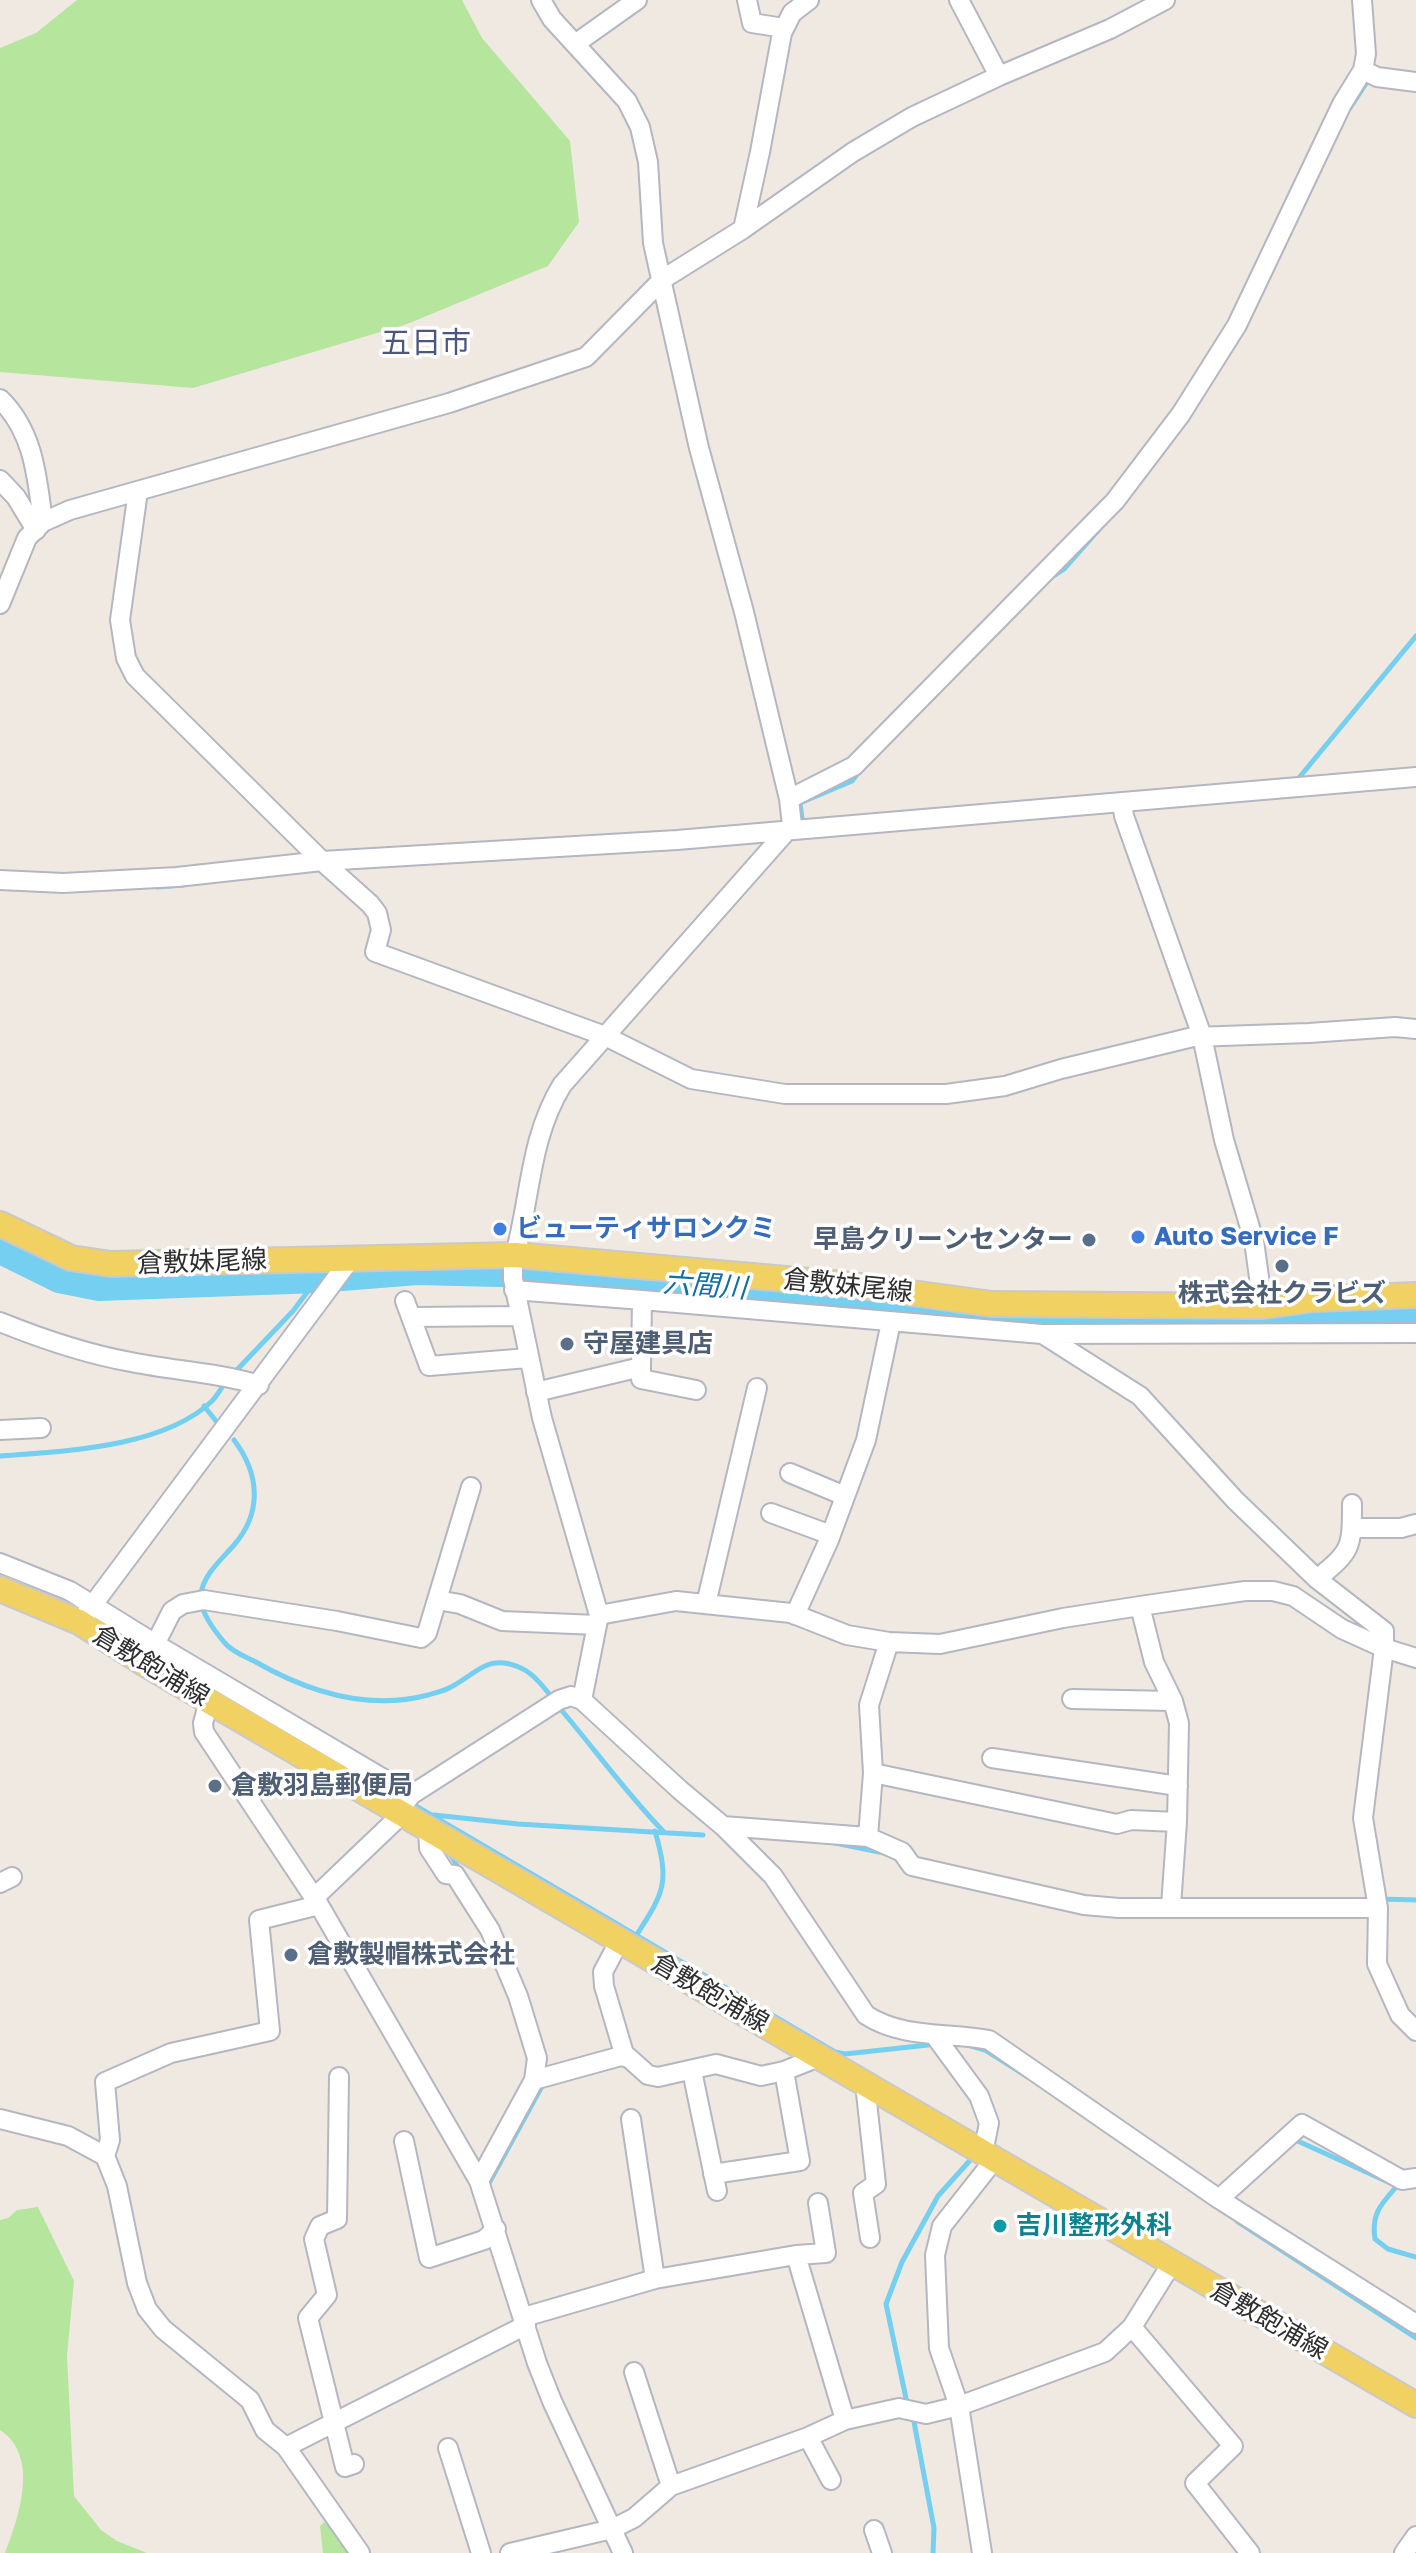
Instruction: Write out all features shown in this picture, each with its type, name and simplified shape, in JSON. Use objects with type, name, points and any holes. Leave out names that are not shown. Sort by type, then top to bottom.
[{"type":"main road","name":"倉敷妹尾線","points":[[0,1224],[52,1250],[90,1263],[350,1260],[514,1271],[853,1285],[992,1304],[1043,1320],[1263,1306],[1314,1299],[1416,1295]]},
{"type":"main road","name":"倉敷飽浦線","points":[[0,1589],[86,1614],[151,1654],[209,1701],[404,1805],[428,1829],[1416,2405]]},
{"type":"street","points":[[541,0],[552,19],[627,101],[640,127],[648,162],[653,243],[699,448],[744,612],[789,799],[792,825],[562,1085],[547,1110],[537,1139],[514,1271],[519,1316],[536,1392],[598,1620],[582,1700]]},
{"type":"street","points":[[575,44],[637,0]]},
{"type":"street","points":[[747,0],[752,23],[784,28]]},
{"type":"street","points":[[743,229],[784,28],[792,13],[809,0]]},
{"type":"street","points":[[959,0],[999,76]]},
{"type":"street","points":[[0,604],[27,538],[39,526],[70,510],[449,403],[549,372],[586,357],[663,279],[743,229],[865,145],[912,117],[1110,29],[1165,0]]},
{"type":"street","points":[[789,799],[854,766],[1115,501],[1181,414],[1237,325],[1342,104],[1363,70],[1366,54],[1362,0]]},
{"type":"street","points":[[1363,70],[1377,77],[1416,82]]},
{"type":"street","points":[[0,399],[25,431],[35,466],[39,526]]},
{"type":"street","points":[[0,480],[39,526]]},
{"type":"street","points":[[138,491],[120,620],[126,658],[135,676],[377,913],[381,930],[375,952],[605,1036],[691,1079],[785,1094],[946,1094],[1005,1086],[1061,1069],[1202,1036],[1395,1027],[1416,1029]]},
{"type":"street","points":[[0,880],[63,883],[177,877],[322,861],[677,840],[783,837],[1123,808],[1416,777]]},
{"type":"street","points":[[1123,808],[1202,1036],[1224,1140],[1254,1241],[1263,1306]]},
{"type":"street","points":[[0,1563],[70,1591],[86,1614],[350,1260]]},
{"type":"street","points":[[514,1271],[642,1300],[891,1322],[1043,1320],[1416,1333]]},
{"type":"street","points":[[642,1300],[641,1379],[696,1390]]},
{"type":"street","points":[[519,1316],[408,1309],[429,1366],[528,1358]]},
{"type":"street","points":[[1043,1320],[1140,1396],[1235,1500],[1317,1579],[1384,1631],[1363,1818],[1377,1903],[1377,1964],[1400,2015],[1416,2031]]},
{"type":"street","points":[[0,1322],[44,1340],[130,1362],[232,1377],[259,1385]]},
{"type":"street","points":[[795,1615],[831,1535],[866,1440],[891,1322]]},
{"type":"street","points":[[536,1392],[641,1367]]},
{"type":"street","points":[[706,1604],[757,1388]]},
{"type":"street","points":[[0,1430],[41,1428]]},
{"type":"street","points":[[790,1473],[845,1496]]},
{"type":"street","points":[[404,1805],[151,1654],[172,1611],[183,1604],[201,1601],[322,1618],[421,1638],[427,1633],[471,1487]]},
{"type":"street","points":[[1317,1579],[1346,1555],[1352,1528],[1352,1504]]},
{"type":"street","points":[[771,1513],[831,1535]]},
{"type":"street","points":[[1352,1528],[1401,1528],[1416,1524]]},
{"type":"street","points":[[437,1600],[460,1604],[502,1621],[598,1620],[676,1601],[795,1615],[847,1635],[889,1642],[940,1644],[1063,1618],[1245,1591],[1273,1591],[1293,1596],[1342,1629],[1416,1658]]},
{"type":"street","points":[[1140,1606],[1154,1662],[1173,1701],[1179,1723],[1171,1906]]},
{"type":"street","points":[[868,1837],[873,1773],[869,1705],[889,1642]]},
{"type":"street","points":[[360,2553],[286,2447],[265,2430],[250,2400],[163,2329],[147,2309],[137,2283],[117,2186],[105,2156],[110,2140],[105,2082],[171,2053],[270,2031],[259,1920],[317,1901],[404,1805],[556,1702],[571,1696],[582,1700],[723,1826],[773,1876],[866,2015],[879,2023],[935,2036],[961,2034],[989,2040],[1219,2199],[1416,2324]]},
{"type":"street","points":[[1072,1699],[1173,1701]]},
{"type":"street","points":[[209,1701],[203,1723],[204,1732],[317,1901],[479,2181],[552,2401],[623,2553]]},
{"type":"street","points":[[992,1758],[1178,1786]]},
{"type":"street","points":[[873,1773],[1117,1824],[1131,1820],[1177,1822]]},
{"type":"street","points":[[723,1826],[868,1837],[902,1852],[912,1866],[1084,1905],[1119,1908],[1377,1903]]},
{"type":"street","points":[[428,1829],[429,1848],[446,1874],[455,1875],[490,1930],[537,2058],[534,2080],[479,2181]]},
{"type":"street","points":[[620,1940],[603,1972],[604,1986],[625,2057],[648,2075],[658,2077],[716,2064],[761,2076],[784,2071],[819,2057]]},
{"type":"street","points":[[935,2036],[979,2096],[989,2123],[988,2156],[942,2226],[935,2255],[939,2348],[959,2406],[982,2553]]},
{"type":"street","points":[[534,2080],[625,2057]]},
{"type":"street","points":[[692,2071],[715,2183],[800,2161],[784,2071]]},
{"type":"street","points":[[339,2077],[337,2219],[320,2226],[314,2239],[327,2295],[308,2318],[345,2467],[354,2464]]},
{"type":"street","points":[[865,2084],[876,2184],[863,2193],[870,2238]]},
{"type":"street","points":[[0,2119],[68,2136],[105,2156]]},
{"type":"street","points":[[631,2119],[655,2279]]},
{"type":"street","points":[[1219,2199],[1302,2124],[1402,2180],[1416,2178]]},
{"type":"street","points":[[404,2141],[429,2258],[484,2240],[496,2229]]},
{"type":"street","points":[[286,2447],[525,2321],[655,2279],[796,2255],[826,2253],[818,2203]]},
{"type":"street","points":[[796,2255],[845,2420]]},
{"type":"street","points":[[510,2553],[612,2529],[634,2518],[671,2486],[808,2437],[845,2420],[899,2408],[926,2414],[959,2406],[1105,2352],[1132,2327],[1172,2263]]},
{"type":"street","points":[[1132,2327],[1233,2446],[1195,2483],[1250,2553]]},
{"type":"street","points":[[634,2372],[671,2486]]},
{"type":"street","points":[[808,2437],[831,2480]]},
{"type":"street","points":[[448,2448],[481,2553]]},
{"type":"street","points":[[874,2530],[882,2553]]},
{"type":"street","points":[[1404,2553],[1416,2536]]},
{"type":"green space","points":[[77,0],[462,0],[482,38],[570,141],[579,222],[548,266],[407,324],[193,388],[0,372],[0,48],[36,33]]},
{"type":"green space","points":[[38,2207],[74,2281],[67,2356],[74,2496],[101,2530],[117,2541],[147,2553],[5,2553],[20,2505],[23,2471],[20,2455],[12,2441],[0,2430],[0,2220],[17,2210]]},
{"type":"green space","points":[[324,2522],[347,2553],[323,2553],[320,2526]]},
{"type":"waterway","points":[[1350,108],[1367,82]]},
{"type":"waterway","points":[[1049,579],[1064,569],[1101,527]]},
{"type":"waterway","points":[[1298,779],[1416,636]]},
{"type":"waterway","points":[[802,818],[800,803],[852,781],[862,768]]},
{"type":"waterway","points":[[157,887],[183,885]]},
{"type":"waterway","name":"六間川","points":[[0,1250],[59,1279],[99,1287],[317,1279],[417,1271],[540,1274],[790,1293],[1037,1321],[1416,1317]]},
{"type":"waterway","points":[[233,1374],[293,1311],[317,1279]]},
{"type":"waterway","points":[[0,1456],[82,1449],[140,1438],[191,1417],[212,1401],[226,1382]]},
{"type":"waterway","points":[[204,1406],[216,1421]]},
{"type":"waterway","points":[[234,1440],[253,1479],[253,1506],[243,1532],[209,1574],[201,1594],[205,1613],[227,1645],[274,1672],[316,1689],[383,1701],[428,1695],[448,1688],[491,1664],[521,1668],[544,1687],[664,1832]]},
{"type":"waterway","points":[[120,1632],[172,1664]]},
{"type":"waterway","points":[[409,1802],[835,2052],[845,2054],[928,2045]]},
{"type":"waterway","points":[[434,1815],[518,1824],[703,1835]]},
{"type":"waterway","points":[[636,1936],[662,1887],[662,1864],[655,1831]]},
{"type":"waterway","points":[[835,1843],[884,1853]]},
{"type":"waterway","points":[[450,1854],[461,1872]]},
{"type":"waterway","points":[[1379,1899],[1416,1900]]},
{"type":"waterway","points":[[968,2045],[985,2050],[1026,2076]]},
{"type":"waterway","points":[[489,2189],[488,2185],[541,2088]]},
{"type":"waterway","points":[[1291,2138],[1397,2186],[1378,2210],[1374,2223],[1375,2239],[1388,2249],[1416,2257]]},
{"type":"waterway","points":[[907,2403],[886,2304],[902,2262],[938,2196],[973,2157]]},
{"type":"waterway","points":[[1238,2222],[1416,2338]]},
{"type":"waterway","points":[[914,2422],[934,2528],[933,2553]]},
{"type":"place","name":"ビューティサロンクミ","points":[[500,1229]]},
{"type":"place","name":"Auto Service F","points":[[1138,1237]]},
{"type":"place","name":"早島クリーンセンター","points":[[1089,1240]]},
{"type":"place","name":"株式会社クラビズ","points":[[1282,1266]]},
{"type":"place","name":"守屋建具店","points":[[567,1344]]},
{"type":"place","name":"倉敷羽島郵便局","points":[[215,1786]]},
{"type":"place","name":"倉敷製帽株式会社","points":[[291,1955]]},
{"type":"place","name":"吉川整形外科","points":[[1000,2226]]},
{"type":"district","name":"五日市","points":[[426,343]]}]
